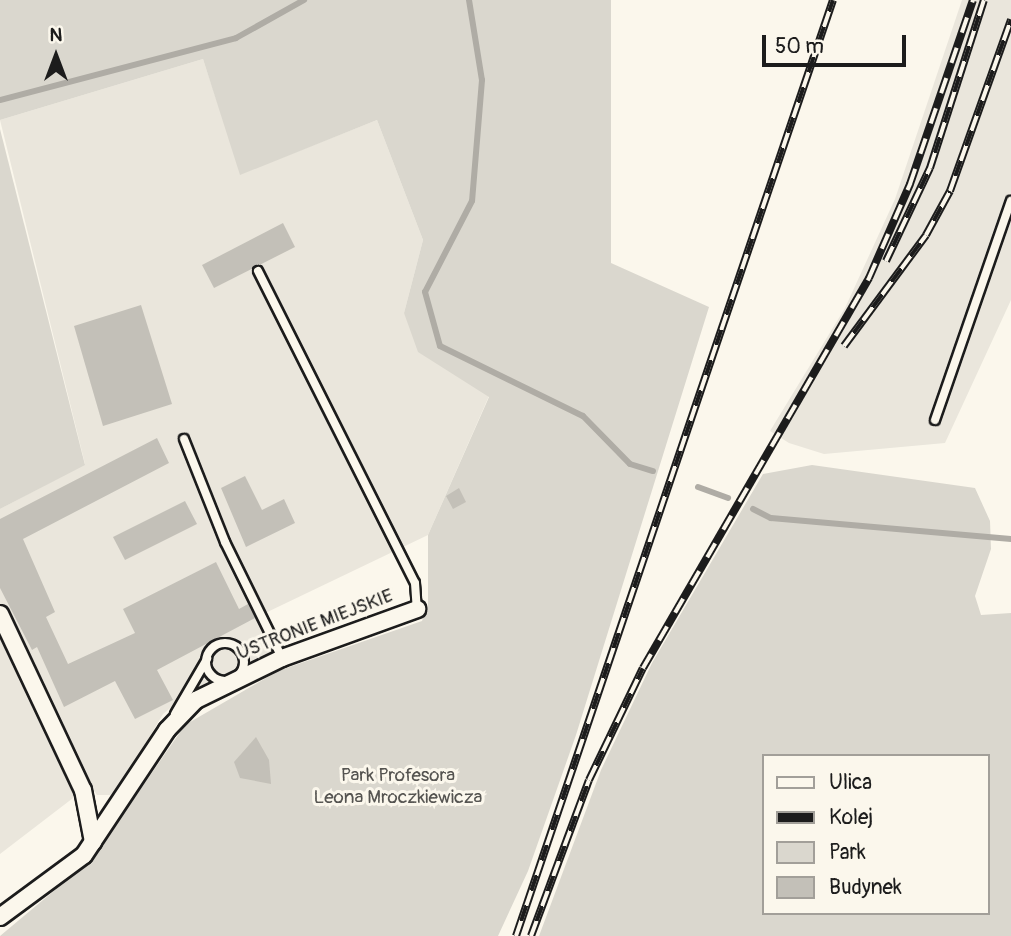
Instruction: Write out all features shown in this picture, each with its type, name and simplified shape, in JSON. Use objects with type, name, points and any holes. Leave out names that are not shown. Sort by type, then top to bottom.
[{"type":"street","name":"USTRONIE MIEJSKIE","points":[[0,917],[93,842],[161,738],[188,706],[235,678],[282,657],[417,609]]},
{"type":"street","points":[[0,614],[83,790],[93,842]]},
{"type":"lane","points":[[935,420],[1011,201]]},
{"type":"lane","name":"USTRONIE MIEJSKIE","points":[[258,271],[415,583],[417,609]]},
{"type":"lane","points":[[184,439],[225,542],[282,657]]},
{"type":"lane","points":[[161,738],[207,659],[218,645],[235,647],[244,662],[235,678],[217,679],[207,659]]},
{"type":"shaded area","points":[[962,0],[1011,0],[1011,300],[945,443],[824,454],[789,443],[770,431],[845,308],[895,199]]},
{"type":"shaded area","points":[[203,59],[241,174],[377,120],[423,240],[404,313],[489,396],[428,535],[259,616],[274,653],[181,699],[163,714],[120,787],[110,795],[97,795],[90,785],[0,854],[0,509],[85,464],[0,120]]},
{"type":"green space","name":"Park Profesora Leona Mroczkiewicza","points":[[0,0],[611,0],[611,263],[709,307],[576,735],[528,871],[498,936],[0,936],[92,859],[185,725],[278,671],[422,621],[428,605],[428,535],[489,397],[418,352],[404,313],[423,240],[377,120],[240,175],[203,59],[0,120]]},
{"type":"green space","points":[[0,129],[85,465],[0,509]]},
{"type":"green space","points":[[812,465],[975,488],[990,521],[991,549],[975,596],[981,615],[1011,613],[1011,936],[539,936],[601,770],[652,663],[763,474]]},
{"type":"building","points":[[283,223],[295,247],[214,288],[202,265]]},
{"type":"building","points":[[141,305],[172,404],[103,426],[74,326]]},
{"type":"building","points":[[157,438],[169,463],[23,539],[55,612],[46,617],[68,664],[135,633],[123,609],[216,562],[239,609],[248,604],[255,618],[157,670],[173,700],[135,719],[115,681],[64,707],[37,647],[32,650],[0,588],[0,519]]},
{"type":"building","points":[[245,476],[262,510],[284,499],[295,523],[246,547],[221,488]]},
{"type":"building","points":[[459,488],[466,502],[453,509],[446,496]]},
{"type":"building","points":[[185,501],[197,524],[125,560],[113,537]]},
{"type":"building","points":[[256,737],[269,760],[271,784],[240,778],[234,762]]},
{"type":"waterway","points":[[0,100],[236,38],[304,0]]},
{"type":"waterway","points":[[469,0],[482,80],[472,201],[425,292],[440,346],[583,416],[630,464],[653,471]]},
{"type":"waterway","points":[[698,487],[728,498]]},
{"type":"waterway","points":[[753,509],[771,518],[1011,539]]},
{"type":"railway","points":[[516,936],[833,0]]},
{"type":"railway","points":[[531,936],[589,780],[643,668],[869,278],[910,184],[973,0]]},
{"type":"railway","points":[[886,261],[930,168],[984,0]]},
{"type":"railway","points":[[844,346],[926,235],[950,191],[1011,20]]}]
